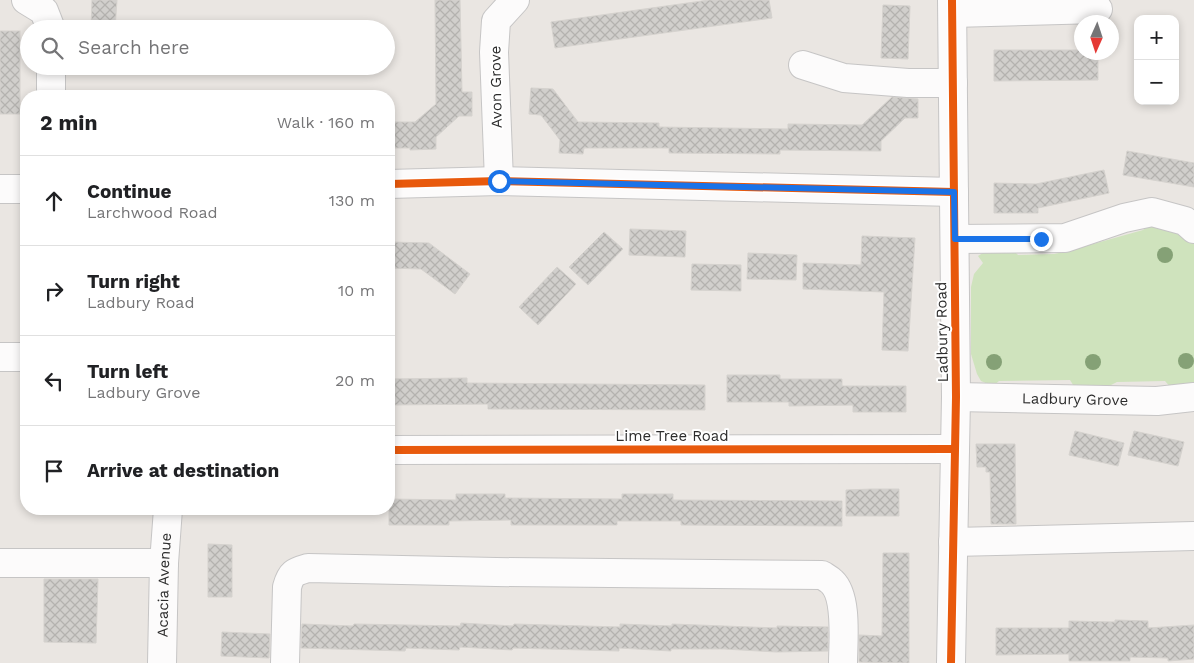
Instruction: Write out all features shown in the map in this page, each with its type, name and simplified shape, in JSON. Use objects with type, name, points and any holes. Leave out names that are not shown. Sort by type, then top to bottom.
[{"type":"street","points":[[26,0],[44,11],[48,20]]},
{"type":"street","name":"Avon Grove","points":[[499,181],[494,52],[496,21],[515,0]]},
{"type":"street","points":[[953,6],[1098,10]]},
{"type":"street","name":"Ladbury Road","points":[[951,663],[956,397],[953,6]]},
{"type":"street","points":[[803,65],[844,78],[908,83],[953,83]]},
{"type":"street","points":[[51,75],[51,90]]},
{"type":"street","points":[[395,184],[499,181],[954,192]]},
{"type":"street","points":[[0,189],[20,189]]},
{"type":"street","points":[[955,239],[1065,238],[1124,218],[1152,212],[1185,221],[1194,229]]},
{"type":"street","points":[[0,357],[20,357]]},
{"type":"street","name":"Ladbury Grove","points":[[956,397],[1157,401],[1194,397]]},
{"type":"street","name":"Lime Tree Road","points":[[395,450],[955,449]]},
{"type":"street","name":"Acacia Avenue","points":[[162,663],[164,563],[168,515]]},
{"type":"street","points":[[954,542],[1194,536]]},
{"type":"street","points":[[0,563],[164,563]]},
{"type":"street","points":[[285,663],[286,587],[289,578],[295,571],[308,568],[822,575],[833,582],[842,607],[843,663]]},
{"type":"green space","points":[[1153,222],[1167,225],[1194,242],[1194,385],[1173,390],[1165,381],[1117,382],[1103,389],[1075,388],[1070,380],[999,381],[993,386],[981,381],[971,354],[971,287],[974,274],[983,263],[978,256],[986,251],[1015,252],[1018,255],[1054,254],[1143,230]]},
{"type":"building","points":[[92,0],[117,0],[116,20],[91,20]]},
{"type":"building","points":[[435,0],[460,0],[462,92],[472,92],[472,116],[459,116],[436,137],[436,149],[410,150],[410,148],[395,148],[395,122],[415,122],[436,104]]},
{"type":"building","points":[[709,0],[769,0],[772,18],[555,48],[551,22]]},
{"type":"building","points":[[883,5],[910,6],[908,59],[881,58]]},
{"type":"building","points":[[0,31],[20,31],[20,114],[0,114]]},
{"type":"building","points":[[994,50],[1074,50],[1074,60],[1098,60],[1098,80],[994,81]]},
{"type":"building","points":[[531,88],[553,89],[578,122],[659,123],[659,127],[788,129],[788,124],[862,125],[892,97],[918,99],[918,118],[905,118],[881,141],[881,151],[780,150],[780,154],[669,153],[669,148],[584,148],[583,154],[559,153],[560,140],[541,115],[529,114]]},
{"type":"building","points":[[1127,151],[1194,163],[1194,187],[1123,175]]},
{"type":"building","points":[[1104,170],[1109,193],[1038,208],[1038,213],[994,213],[994,183],[1036,184]]},
{"type":"building","points":[[630,229],[686,231],[685,257],[629,255]]},
{"type":"building","points":[[604,232],[623,249],[588,285],[569,267]]},
{"type":"building","points":[[862,236],[915,238],[908,351],[882,350],[884,292],[803,289],[803,263],[861,265]]},
{"type":"building","points":[[395,242],[429,243],[470,274],[455,294],[421,269],[395,268]]},
{"type":"building","points":[[748,253],[797,255],[796,280],[747,279]]},
{"type":"building","points":[[692,264],[741,265],[741,291],[691,290]]},
{"type":"building","points":[[557,267],[576,284],[538,325],[519,307]]},
{"type":"building","points":[[727,375],[780,375],[780,379],[842,379],[842,386],[906,386],[906,412],[853,412],[853,405],[789,406],[789,402],[727,402]]},
{"type":"building","points":[[467,378],[467,383],[705,385],[705,410],[488,409],[488,404],[395,405],[395,379]]},
{"type":"building","points":[[1075,431],[1124,443],[1118,466],[1069,455]]},
{"type":"building","points":[[1134,431],[1184,442],[1178,466],[1128,455]]},
{"type":"building","points":[[976,444],[1015,444],[1016,524],[991,524],[990,472],[986,472],[986,467],[977,467]]},
{"type":"building","points":[[899,489],[899,516],[846,516],[846,490]]},
{"type":"building","points":[[456,494],[505,494],[505,498],[622,499],[622,494],[673,494],[673,500],[842,501],[842,526],[681,525],[681,521],[617,521],[617,525],[511,525],[511,520],[449,521],[449,525],[389,525],[389,515],[395,515],[395,499],[456,500]]},
{"type":"building","points":[[208,544],[232,545],[232,597],[208,597]]},
{"type":"building","points":[[883,553],[909,553],[909,663],[859,662],[859,635],[882,636]]},
{"type":"building","points":[[44,579],[98,579],[96,643],[44,642]]},
{"type":"building","points":[[1115,620],[1148,621],[1148,628],[1194,625],[1194,659],[1168,661],[1168,658],[1130,657],[1130,661],[1069,661],[1069,654],[996,655],[996,628],[1069,628],[1069,621],[1115,622]]},
{"type":"building","points":[[461,623],[513,626],[514,624],[620,627],[620,624],[672,626],[672,624],[777,628],[777,626],[828,627],[828,651],[776,652],[724,649],[671,649],[671,651],[619,648],[619,651],[513,648],[512,650],[460,647],[459,650],[406,648],[405,651],[301,648],[302,624],[460,626]]},
{"type":"building","points":[[222,632],[270,634],[269,658],[221,656]]},
{"type":"cycle path","points":[[951,663],[956,397],[952,0]]},
{"type":"cycle path","points":[[395,184],[499,181],[954,192]]},
{"type":"cycle path","points":[[395,450],[955,449]]},
{"type":"route","points":[[499,181],[954,192],[955,239],[1041,239]]}]
